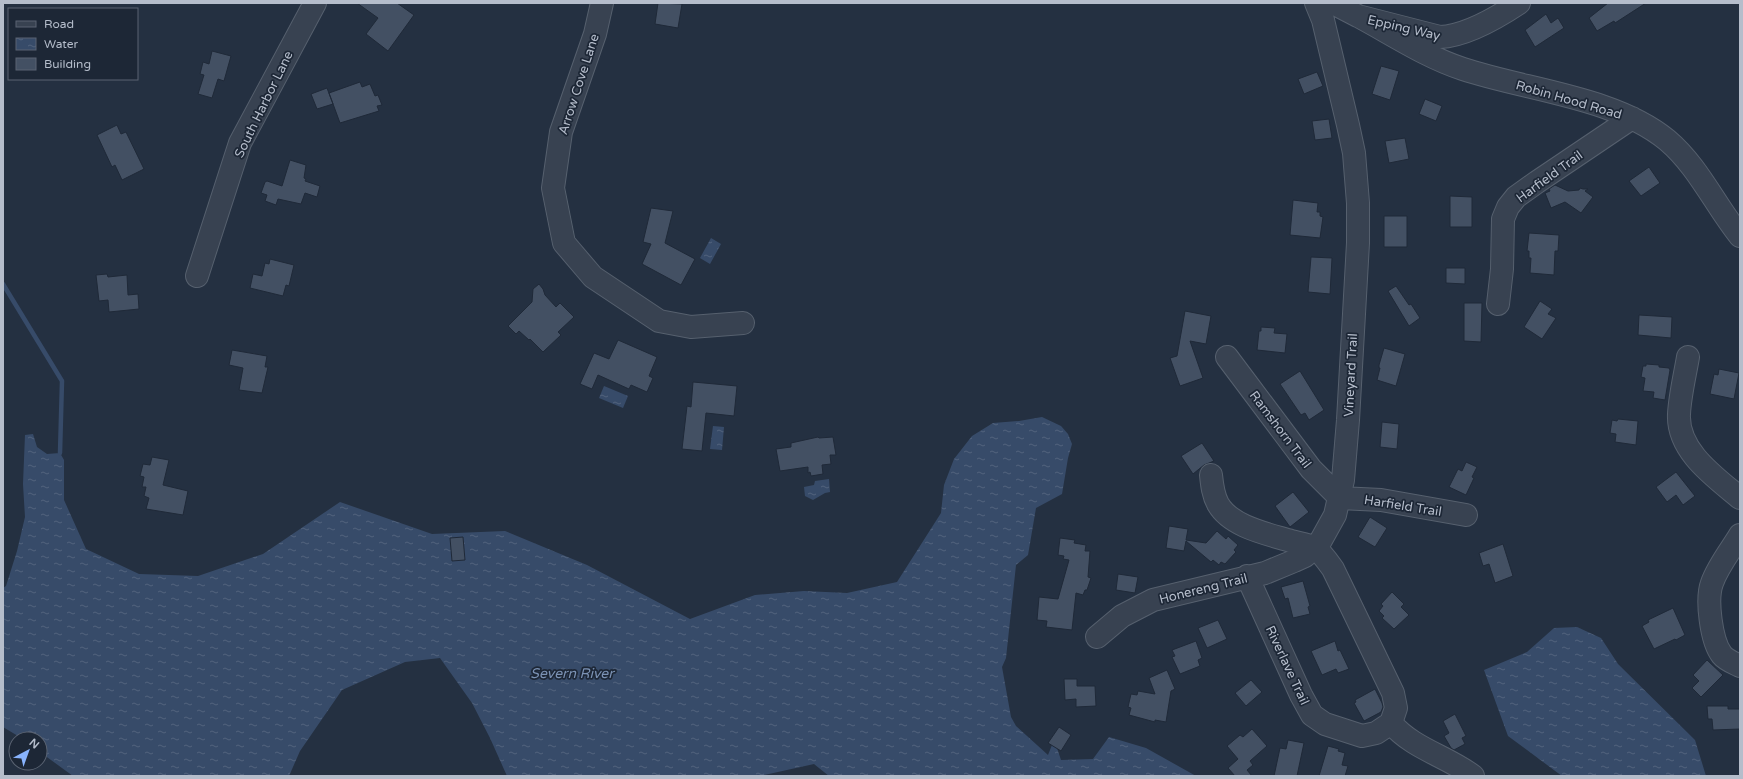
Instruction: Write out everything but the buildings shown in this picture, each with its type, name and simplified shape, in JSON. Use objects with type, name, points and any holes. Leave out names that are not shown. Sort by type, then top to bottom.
[{"type":"street","name":"South Harbor Lane","points":[[197,276],[240,143],[315,3]]},
{"type":"street","name":"Arrow Cove Lane","points":[[602,3],[595,34],[562,132],[559,146],[553,188],[564,243],[593,278],[659,322],[691,328],[743,323]]},
{"type":"street","name":"Vineyard Trail","points":[[1314,548],[1328,531],[1335,515],[1343,480],[1348,420],[1358,243],[1356,172],[1348,125],[1323,20],[1316,3]]},
{"type":"street","name":"Epping Way","points":[[1333,3],[1358,16],[1432,36],[1445,37],[1485,22],[1519,3]]},
{"type":"street","name":"Robin Hood Road","points":[[1358,16],[1438,59],[1462,69],[1568,97],[1632,118],[1652,129],[1668,141],[1680,154],[1708,189],[1740,236]]},
{"type":"street","name":"Harfield Trail","points":[[1498,304],[1504,219],[1508,207],[1516,197],[1632,118]]},
{"type":"street","points":[[1688,356],[1679,415],[1680,430],[1694,456],[1713,475],[1740,498]]},
{"type":"street","name":"Ramshorn Trail","points":[[1227,357],[1311,468],[1340,498]]},
{"type":"street","points":[[1211,475],[1212,488],[1216,500],[1224,512],[1248,527],[1314,548],[1324,557],[1333,569],[1393,693],[1396,708],[1391,723],[1406,738],[1454,763],[1473,776]]},
{"type":"street","name":"Harfield Trail","points":[[1340,498],[1381,500],[1466,515]]},
{"type":"street","points":[[1740,535],[1717,572],[1709,592],[1710,613],[1718,649],[1723,656],[1740,666]]},
{"type":"street","name":"Honereng Trail","points":[[1097,637],[1122,616],[1153,600],[1285,566],[1304,556],[1314,548]]},
{"type":"street","name":"Riverlave Trail","points":[[1247,576],[1289,670],[1312,715],[1325,724],[1362,736],[1376,733],[1391,723]]},
{"type":"water","points":[[711,238],[721,244],[710,264],[700,258]]},
{"type":"water","points":[[604,386],[628,396],[623,408],[599,398]]},
{"type":"water","name":"Severn River","points":[[1042,417],[1061,426],[1068,434],[1072,444],[1062,494],[1036,508],[1028,555],[1016,565],[1006,658],[1002,667],[1011,717],[1016,726],[1048,755],[1052,745],[1057,748],[1061,760],[1093,759],[1109,737],[1146,748],[1196,776],[829,776],[814,764],[760,776],[507,776],[472,703],[440,658],[405,662],[342,690],[300,751],[289,776],[73,776],[48,758],[48,731],[10,731],[3,727],[3,588],[6,586],[17,551],[25,517],[23,484],[25,435],[33,434],[37,447],[47,454],[60,453],[64,460],[64,500],[86,549],[139,574],[198,576],[263,554],[340,502],[432,534],[505,531],[587,565],[690,619],[755,595],[804,591],[847,593],[897,582],[941,513],[944,485],[954,459],[972,436],[993,423]]},
{"type":"water","points":[[713,426],[724,427],[722,450],[710,449]]},
{"type":"water","points":[[829,479],[830,492],[825,493],[813,500],[805,496],[804,487],[814,485],[815,481]]},
{"type":"water","points":[[1577,627],[1601,638],[1618,664],[1695,740],[1706,776],[1562,776],[1508,736],[1484,670],[1527,652],[1554,628]]},
{"type":"waterway","points":[[3,284],[62,381],[60,453]]}]
